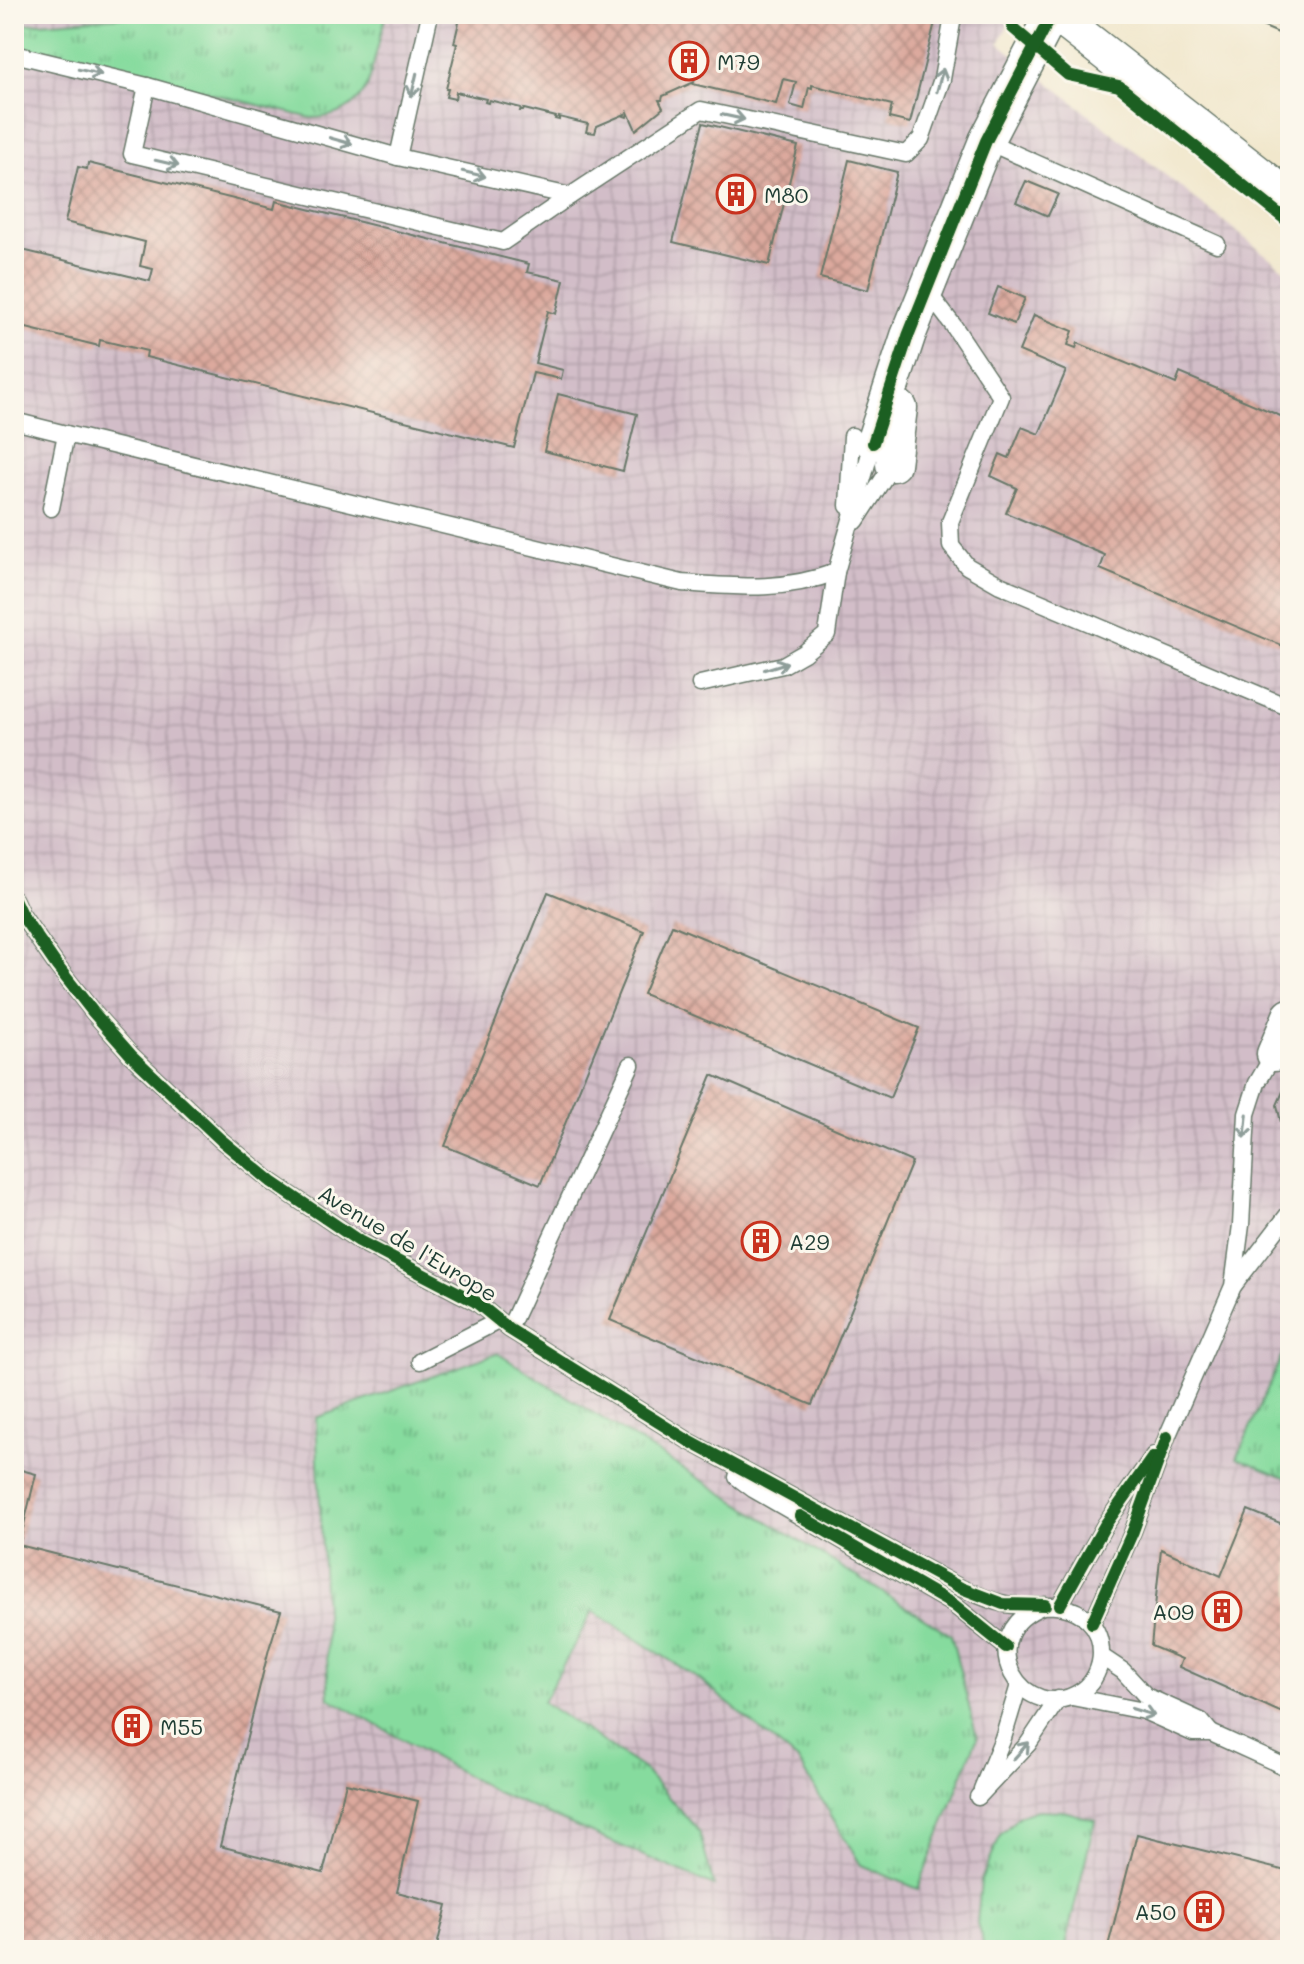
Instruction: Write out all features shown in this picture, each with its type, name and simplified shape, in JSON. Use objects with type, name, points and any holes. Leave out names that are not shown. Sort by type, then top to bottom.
[{"type":"street","points":[[873,448],[908,336],[986,141],[1054,14],[1290,198]]},
{"type":"street","points":[[873,448],[908,336]]},
{"type":"street","points":[[1274,1054],[1290,1016]]},
{"type":"lane","points":[[398,157],[430,14]]},
{"type":"lane","points":[[147,86],[132,154],[503,242],[701,110],[906,154],[921,139],[942,79],[952,14]]},
{"type":"lane","points":[[14,54],[147,86],[398,157],[570,196]]},
{"type":"lane","points":[[986,141],[1217,244]]},
{"type":"lane","points":[[926,290],[1001,397],[950,522],[951,546],[967,566],[1000,585],[1290,708]]},
{"type":"lane","points":[[14,421],[682,583],[753,588],[797,584],[836,572]]},
{"type":"lane","points":[[51,508],[66,434]]},
{"type":"lane","points":[[847,536],[873,448]]},
{"type":"lane","points":[[700,684],[783,665],[827,634],[836,572],[873,448]]},
{"type":"lane","name":"Avenue de l'Europe","points":[[14,899],[57,966],[131,1055],[221,1140],[272,1182],[359,1241],[476,1302],[504,1325],[687,1440]]},
{"type":"lane","points":[[1233,1286],[1241,1225],[1247,1114],[1257,1083],[1274,1054]]},
{"type":"lane","points":[[420,1361],[504,1325],[631,1065]]},
{"type":"lane","points":[[1092,1623],[1133,1531],[1167,1437],[1233,1286],[1286,1218]]},
{"type":"lane","points":[[1167,1437],[1052,1605],[1030,1611],[1018,1620],[1010,1632],[1006,1647],[1008,1667],[1019,1685],[1044,1699],[1065,1698],[1144,1711],[1193,1733],[1211,1733],[1289,1765]]},
{"type":"lane","points":[[687,1440],[961,1588],[1003,1604],[1052,1605],[1078,1611],[1092,1623],[1100,1639],[1102,1657],[1097,1673],[1087,1687],[1065,1698],[1028,1744],[978,1797],[1003,1738],[1019,1685]]},
{"type":"lane","points":[[687,1440],[753,1489],[954,1605],[1006,1647]]},
{"type":"lane","points":[[1102,1657],[1123,1671],[1146,1696],[1201,1721],[1211,1733]]},
{"type":"shaded area","points":[[14,14],[1014,14],[999,43],[1290,274],[1290,1950],[14,1950]]},
{"type":"green space","points":[[158,14],[386,14],[368,85],[363,93],[345,110],[311,118],[14,45],[14,25]]},
{"type":"green space","points":[[1290,1337],[1290,1479],[1237,1458]]},
{"type":"green space","points":[[497,1353],[951,1635],[977,1738],[918,1889],[861,1865],[799,1762],[699,1679],[593,1611],[543,1702],[642,1768],[699,1831],[714,1886],[496,1792],[329,1698],[316,1418]]},
{"type":"green space","points":[[1037,1810],[1064,1811],[1095,1820],[1064,1950],[985,1950],[977,1923],[981,1880],[1001,1834],[1019,1816]]},
{"type":"building","name":"M79","points":[[461,14],[937,14],[910,123],[889,118],[892,105],[812,85],[804,109],[790,105],[796,82],[783,79],[776,104],[694,82],[663,96],[659,100],[663,108],[636,130],[628,112],[627,117],[625,114],[597,126],[595,133],[586,132],[588,124],[559,117],[559,120],[524,109],[520,111],[521,108],[489,100],[485,102],[486,99],[456,92],[455,99],[446,97]]},
{"type":"building","points":[[1234,14],[1290,14],[1290,38]]},
{"type":"building","points":[[1290,44],[1290,68],[1282,65]]},
{"type":"building","name":"M80","points":[[703,123],[798,146],[769,265],[673,242]]},
{"type":"building","name":"M80","points":[[849,160],[897,172],[868,290],[820,278]]},
{"type":"building","points":[[88,163],[274,209],[276,201],[529,264],[527,272],[564,280],[556,314],[548,311],[535,363],[563,370],[561,379],[533,373],[514,448],[146,357],[147,351],[100,340],[99,346],[14,325],[14,248],[150,281],[153,269],[140,266],[145,242],[65,222],[78,167],[87,169]]},
{"type":"building","points":[[1026,181],[1058,194],[1048,216],[1016,202]]},
{"type":"building","points":[[998,287],[1025,298],[1014,324],[988,313]]},
{"type":"building","points":[[1034,315],[1073,331],[1068,345],[1076,348],[1078,343],[1176,384],[1180,373],[1290,420],[1290,649],[1100,569],[1105,555],[1006,513],[1017,488],[991,476],[1000,454],[1009,458],[1022,427],[1039,434],[1066,371],[1019,351]]},
{"type":"building","points":[[558,394],[637,414],[623,471],[544,451]]},
{"type":"building","points":[[548,892],[644,931],[540,1185],[445,1146]]},
{"type":"building","points":[[672,925],[919,1028],[890,1098],[643,994]]},
{"type":"building","name":"A29","points":[[712,1075],[912,1162],[812,1405],[610,1320]]},
{"type":"building","points":[[1290,1076],[1290,1134],[1283,1131],[1277,1105]]},
{"type":"building","points":[[14,1468],[36,1474],[19,1545],[281,1611],[220,1846],[323,1873],[346,1783],[418,1801],[397,1892],[447,1905],[436,1950],[14,1950]]},
{"type":"building","name":"A09","points":[[1248,1510],[1290,1527],[1290,1689],[1280,1712],[1179,1667],[1182,1659],[1151,1646],[1161,1549],[1221,1576]]},
{"type":"building","name":"A50","points":[[1137,1834],[1290,1872],[1290,1950],[1107,1950]]},
{"type":"cycle path","points":[[1008,14],[1013,28],[1068,75],[1119,86],[1290,223]]},
{"type":"cycle path","points":[[873,443],[908,336],[986,141],[1052,14]]},
{"type":"cycle path","points":[[14,899],[57,966],[131,1055],[221,1140],[272,1182],[359,1241],[476,1302],[509,1329],[687,1440],[961,1588],[1003,1604],[1045,1605]]},
{"type":"cycle path","points":[[1092,1623],[1133,1531],[1167,1437]]},
{"type":"cycle path","points":[[1060,1605],[1105,1525],[1153,1457]]},
{"type":"cycle path","points":[[800,1516],[954,1605],[1006,1647]]},
{"type":"place","name":"M79","points":[[689,61]]},
{"type":"place","name":"M80","points":[[736,194]]},
{"type":"place","name":"A29","points":[[761,1241]]},
{"type":"place","name":"A09","points":[[1222,1611]]},
{"type":"place","name":"M55","points":[[132,1726]]},
{"type":"place","name":"A50","points":[[1204,1911]]}]
